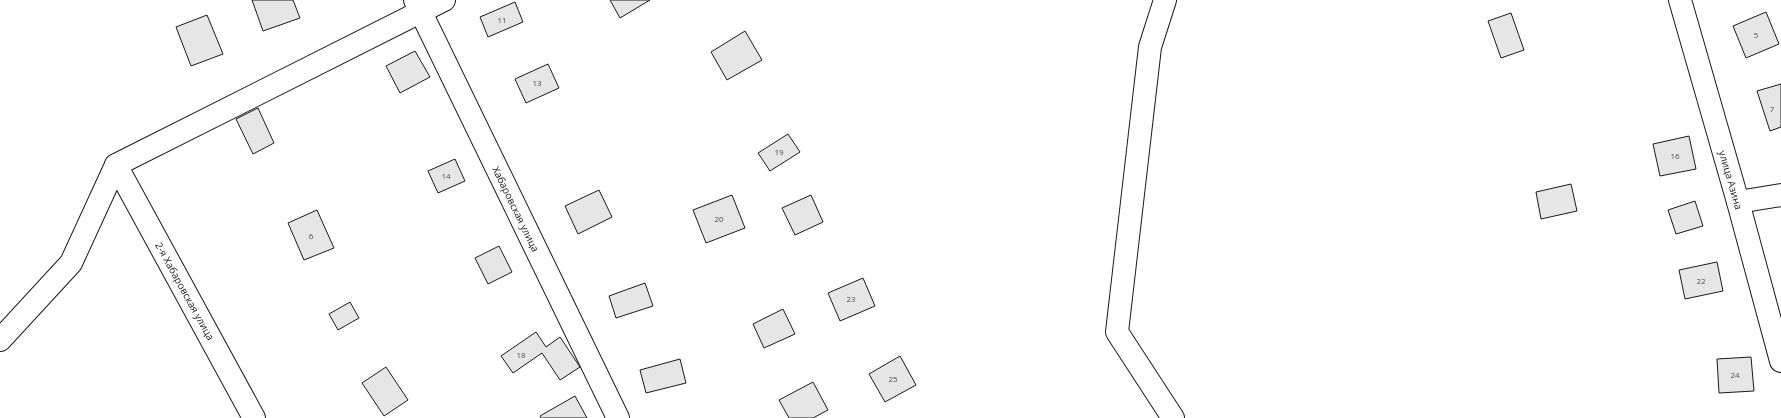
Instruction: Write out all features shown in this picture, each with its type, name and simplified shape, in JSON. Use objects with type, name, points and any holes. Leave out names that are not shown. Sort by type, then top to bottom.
[{"type":"street","points":[[0,340],[71,263],[116,165],[418,6],[444,0]]},
{"type":"street","points":[[1165,0],[1150,47],[1117,332],[1173,418]]},
{"type":"street","name":"улица Азина","points":[[1680,0],[1738,202],[1781,361]]},
{"type":"street","name":"Хабаровская улица","points":[[418,6],[618,418]]},
{"type":"street","name":"2-я Хабаровская улица","points":[[116,165],[254,418]]},
{"type":"street","points":[[1738,202],[1781,195]]},
{"type":"building","points":[[252,0],[293,0],[300,18],[263,31]]},
{"type":"building","points":[[610,0],[650,0],[620,18]]},
{"type":"building","points":[[515,2],[523,22],[488,37],[480,17]]},
{"type":"building","points":[[1766,12],[1779,44],[1746,58],[1733,26]]},
{"type":"building","points":[[1511,13],[1524,50],[1501,58],[1488,21]]},
{"type":"building","points":[[207,15],[223,54],[191,66],[176,27]]},
{"type":"building","points":[[745,31],[762,60],[727,80],[711,52]]},
{"type":"building","points":[[415,51],[430,77],[400,93],[386,66]]},
{"type":"building","points":[[548,64],[559,88],[526,103],[515,79]]},
{"type":"building","points":[[1781,84],[1781,127],[1770,131],[1757,91]]},
{"type":"building","points":[[258,108],[274,143],[253,154],[236,119]]},
{"type":"building","points":[[788,134],[800,152],[770,171],[758,153]]},
{"type":"building","points":[[1689,136],[1696,169],[1660,176],[1653,144]]},
{"type":"building","points":[[455,159],[465,181],[438,193],[428,171]]},
{"type":"building","points":[[1571,184],[1577,211],[1541,219],[1536,192]]},
{"type":"building","points":[[599,190],[612,217],[578,234],[565,206]]},
{"type":"building","points":[[732,195],[745,228],[706,243],[693,210]]},
{"type":"building","points":[[811,195],[823,222],[795,235],[782,208]]},
{"type":"building","points":[[1695,201],[1703,226],[1676,234],[1668,210]]},
{"type":"building","points":[[317,210],[334,248],[304,260],[288,223]]},
{"type":"building","points":[[499,246],[512,272],[488,284],[475,258]]},
{"type":"building","points":[[1717,262],[1723,291],[1685,299],[1679,270]]},
{"type":"building","points":[[863,278],[875,306],[840,321],[828,293]]},
{"type":"building","points":[[645,283],[653,306],[616,318],[609,296]]},
{"type":"building","points":[[350,302],[359,318],[338,330],[329,314]]},
{"type":"building","points":[[783,309],[795,334],[764,348],[753,324]]},
{"type":"building","points":[[536,332],[546,347],[560,337],[580,367],[560,380],[542,353],[513,373],[501,356]]},
{"type":"building","points":[[900,356],[916,385],[885,402],[869,374]]},
{"type":"building","points":[[1751,357],[1754,391],[1719,393],[1717,359]]},
{"type":"building","points":[[680,359],[686,383],[646,393],[640,370]]},
{"type":"building","points":[[386,367],[408,400],[384,416],[362,383]]},
{"type":"building","points":[[813,382],[828,410],[813,418],[789,418],[779,400]]},
{"type":"building","points":[[575,396],[587,418],[541,418],[540,416]]}]
